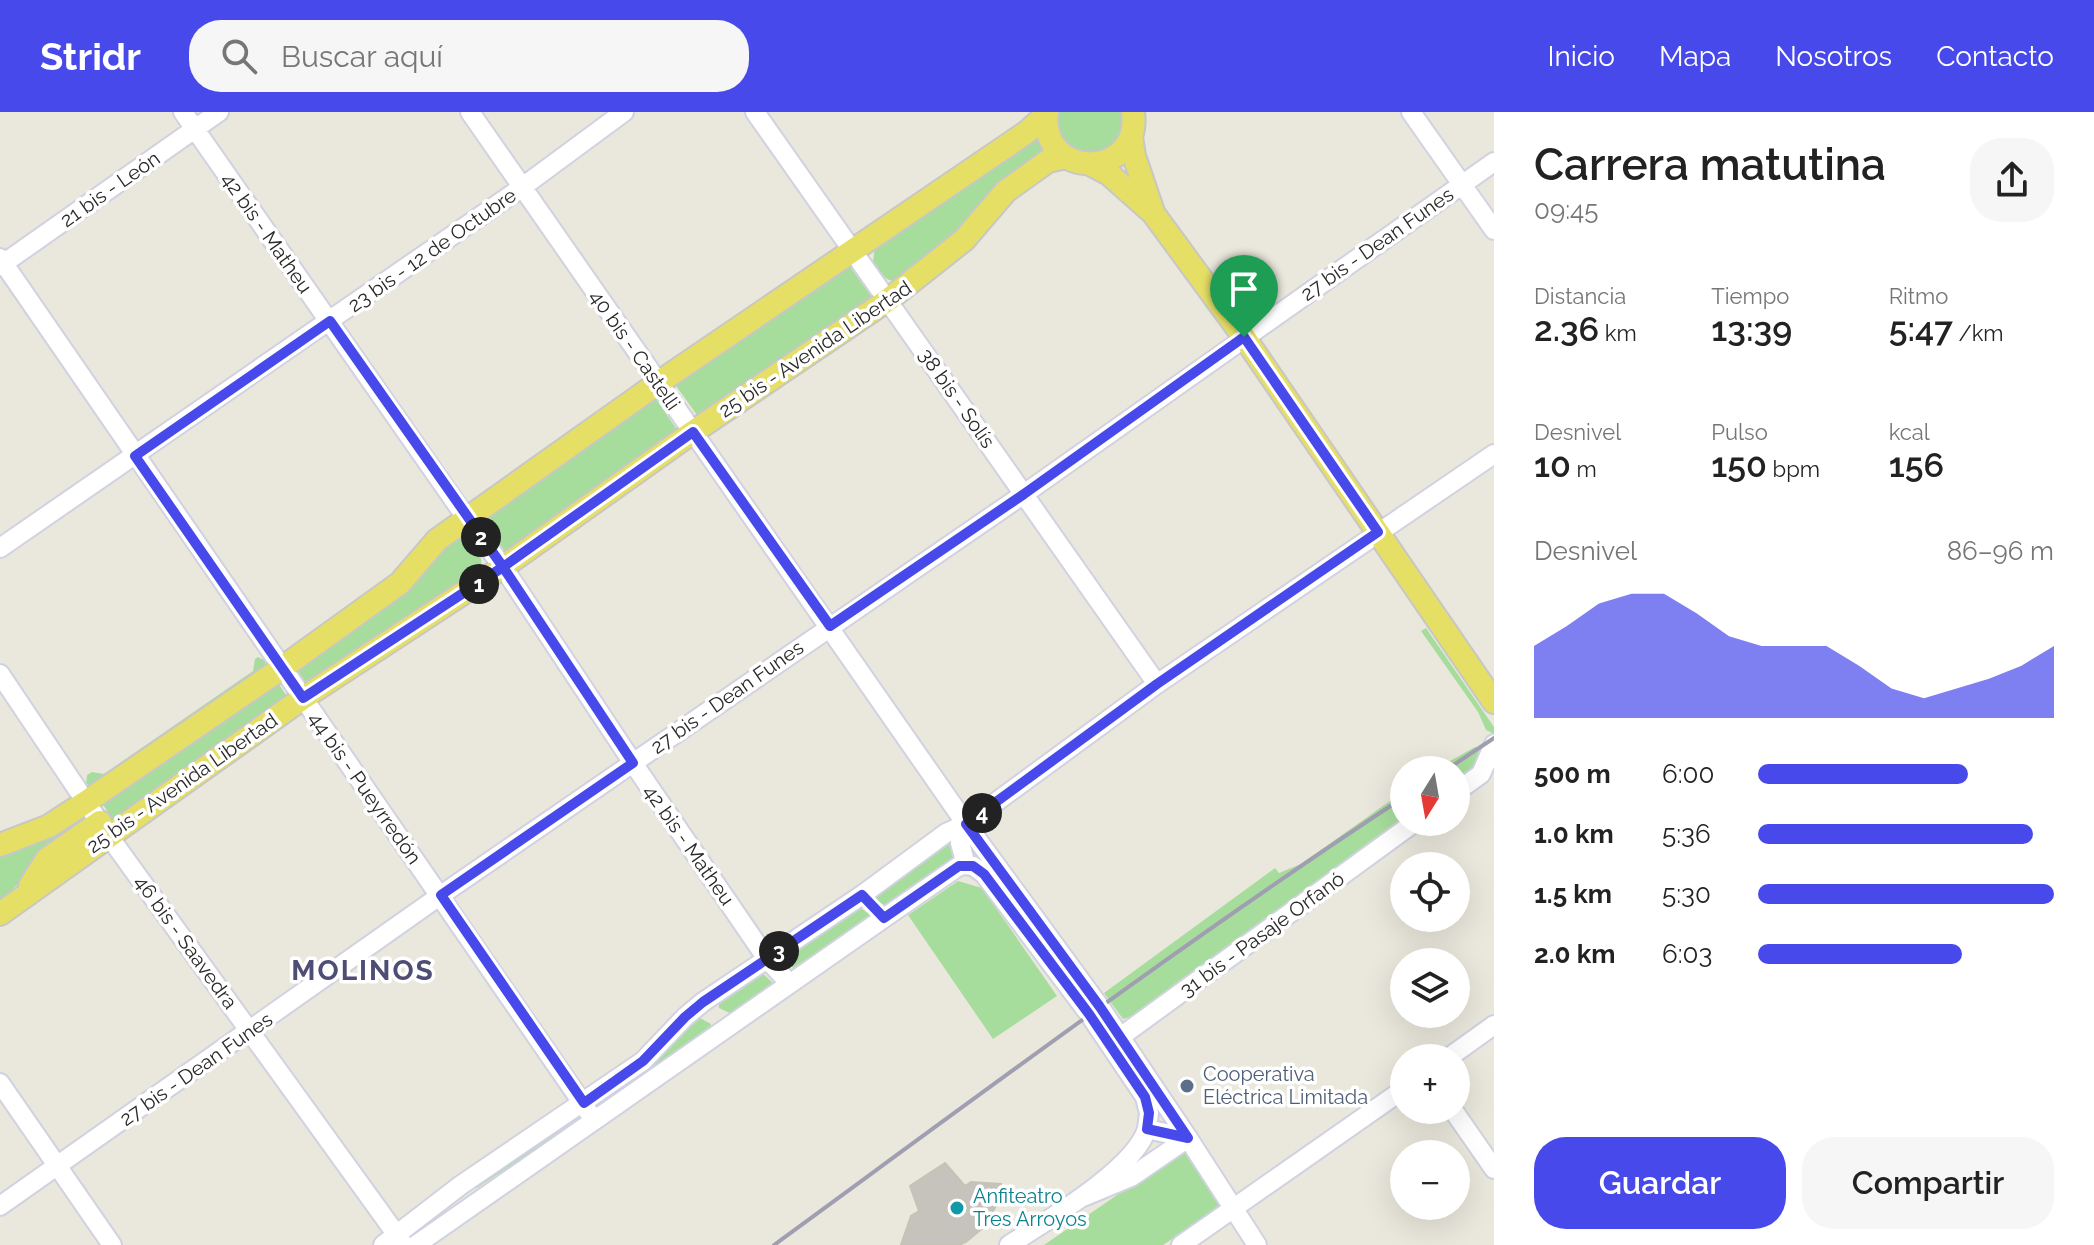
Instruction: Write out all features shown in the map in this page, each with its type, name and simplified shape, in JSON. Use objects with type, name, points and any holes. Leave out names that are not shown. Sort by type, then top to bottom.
[{"type":"main road","name":"25 bis - Avenida Libertad","points":[[0,845],[49,826],[282,668],[400,583],[437,540],[658,383],[1027,132],[1046,114]]},
{"type":"main road","points":[[1046,114],[1051,140],[1066,157],[1109,174],[1153,213],[1244,337],[1494,702]]},
{"type":"main road","points":[[1090,164],[1114,157],[1137,122]]},
{"type":"main road","points":[[1137,122],[1134,156],[1153,213]]},
{"type":"main road","name":"25 bis - Avenida Libertad","points":[[0,914],[104,828],[503,567],[693,432],[888,300],[964,240],[1006,191],[1048,161],[1066,157]]},
{"type":"street","name":"42 bis - Matheu","points":[[183,112],[503,567],[767,959],[790,984]]},
{"type":"street","name":"21 bis - León","points":[[1,263],[219,112]]},
{"type":"street","name":"40 bis - Castelli","points":[[470,112],[830,626],[1063,967],[1188,1138],[1257,1245]]},
{"type":"street","name":"23 bis - 12 de Octubre","points":[[0,548],[521,188],[624,112]]},
{"type":"street","name":"38 bis - Solís","points":[[755,112],[1157,684]]},
{"type":"street","points":[[1411,112],[1494,230]]},
{"type":"street","name":"27 bis - Dean Funes","points":[[0,1206],[441,895],[1024,494],[1494,162]]},
{"type":"street","name":"44 bis - Pueyrredón","points":[[1,263],[594,1120]]},
{"type":"street","points":[[394,1242],[461,1185],[643,1061],[703,1002],[862,895],[946,833],[966,824],[1157,684],[1494,454]]},
{"type":"street","name":"46 bis - Saavedra","points":[[0,674],[104,828],[250,1030],[394,1242]]},
{"type":"street","points":[[1470,782],[1481,774],[1494,744]]},
{"type":"street","points":[[416,1245],[959,866],[966,865],[960,843],[966,824]]},
{"type":"street","name":"31 bis - Pasaje Orfanó","points":[[1115,1041],[1396,836]]},
{"type":"street","name":"40 bis - Castelli","points":[[966,865],[984,874],[1063,967]]},
{"type":"street","points":[[862,895],[884,918]]},
{"type":"street","points":[[703,1002],[728,1027]]},
{"type":"street","points":[[1468,1044],[1494,1025]]},
{"type":"street","name":"40 bis - Castelli","points":[[1115,1041],[1145,1097],[1149,1113],[1147,1129]]},
{"type":"street","points":[[0,1083],[112,1245]]},
{"type":"street","points":[[1181,1245],[1390,1099]]},
{"type":"street","points":[[1463,1124],[1494,1169]]},
{"type":"street","points":[[1009,1245],[1083,1197],[1131,1157],[1143,1142],[1147,1129],[1188,1138]]},
{"type":"street","points":[[1083,1197],[1131,1177],[1188,1138]]},
{"type":"street","points":[[461,1185],[474,1203]]},
{"type":"green space","points":[[1056,112],[1123,112],[1120,130],[1113,143],[1103,150],[1090,153],[1067,143],[1059,130]]},
{"type":"green space","points":[[1038,137],[1047,149],[901,280],[887,279],[881,274],[873,262],[875,246],[1031,138]]},
{"type":"green space","points":[[849,265],[872,297],[697,415],[674,383]]},
{"type":"green space","points":[[656,399],[678,431],[506,553],[483,521]]},
{"type":"green space","points":[[463,536],[479,552],[481,563],[478,573],[310,682],[304,682],[299,677],[297,669],[371,614],[393,602],[427,563],[456,538]]},
{"type":"green space","points":[[1426,628],[1494,727],[1494,734],[1486,730],[1478,712],[1421,631]]},
{"type":"green space","points":[[258,657],[266,661],[263,669],[94,786],[86,784],[87,775],[92,772],[104,774],[253,671]]},
{"type":"green space","points":[[276,680],[288,698],[113,819],[101,802]]},
{"type":"green space","points":[[1475,747],[1484,749],[1470,774],[1470,756],[1459,756]]},
{"type":"green space","points":[[1390,801],[1390,829],[1146,1012],[1123,1019],[1104,993],[1275,868],[1279,873],[1301,864]]},
{"type":"green space","points":[[83,817],[87,819],[0,901],[0,852]]},
{"type":"green space","points":[[951,839],[956,859],[886,906],[875,900],[874,896]]},
{"type":"green space","points":[[958,881],[982,888],[1057,996],[993,1039],[908,915]]},
{"type":"green space","points":[[858,906],[869,914],[869,918],[793,968],[787,955]]},
{"type":"green space","points":[[762,973],[772,982],[771,985],[732,1014],[719,1008],[719,1002]]},
{"type":"green space","points":[[700,1018],[711,1024],[710,1029],[600,1105],[599,1102],[647,1069],[688,1026]]},
{"type":"green space","points":[[578,1117],[580,1120],[477,1188],[475,1186]]},
{"type":"green space","points":[[1183,1150],[1221,1206],[1163,1245],[1044,1245]]},
{"type":"building","name":"Anfiteatro Tres Arroyos","points":[[945,1163],[965,1186],[971,1182],[1001,1184],[997,1204],[985,1226],[959,1245],[901,1245],[911,1216],[919,1211],[910,1186]]},
{"type":"railway","points":[[1467,756],[1494,738]]},
{"type":"railway","points":[[774,1245],[1165,961],[1390,806]]},
{"type":"place","name":"Cooperativa Eléctrica Limitada","points":[[1187,1086]]},
{"type":"place","name":"Anfiteatro Tres Arroyos","points":[[957,1208]]},
{"type":"district","name":"MOLINOS","points":[[363,970]]},
{"type":"route","points":[[1244,337],[1024,494],[830,626],[693,432],[503,567],[303,698],[135,456],[330,321],[503,567],[633,763],[441,895],[584,1103],[643,1061],[703,1002],[862,895],[884,918],[959,866],[966,865],[984,874],[1089,1014],[1145,1097],[1149,1113],[1147,1129],[1188,1138],[1100,1007],[966,824],[1157,684],[1378,532],[1244,337]]}]
